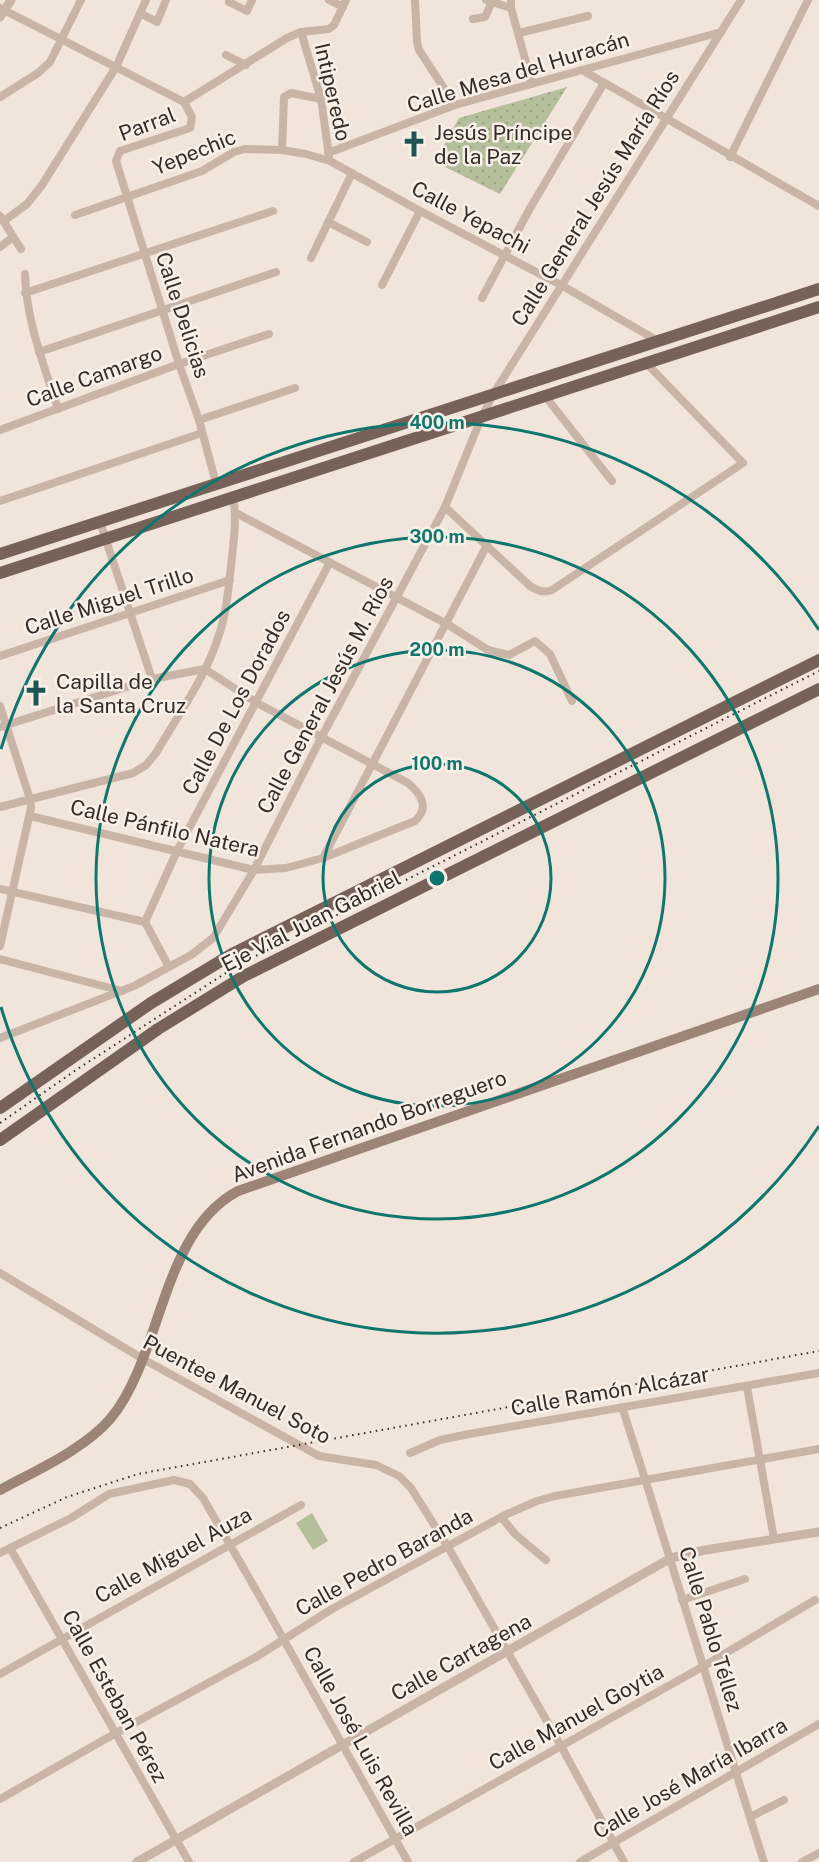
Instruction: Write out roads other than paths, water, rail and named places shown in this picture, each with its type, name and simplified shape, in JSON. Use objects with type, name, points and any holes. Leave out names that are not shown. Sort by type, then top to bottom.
[{"type":"main road","points":[[0,554],[819,289]]},
{"type":"main road","points":[[0,573],[819,307]]},
{"type":"main road","name":"Eje Vial Juan Gabriel","points":[[0,1108],[151,1003],[234,953],[819,660]]},
{"type":"main road","name":"Eje Vial Juan Gabriel","points":[[0,1140],[158,1029],[244,976],[819,688]]},
{"type":"main road","name":"Avenida Fernando Borreguero","points":[[0,1490],[68,1452],[111,1418],[133,1383],[183,1253],[208,1213],[224,1199],[238,1191],[819,989]]},
{"type":"street","points":[[11,0],[2,12],[184,102],[287,38],[301,32],[329,28],[334,25],[345,3],[329,0]]},
{"type":"street","points":[[0,98],[45,67],[62,41],[81,0]]},
{"type":"street","points":[[21,249],[2,218],[27,204],[35,195],[116,67],[146,0]]},
{"type":"street","points":[[140,13],[157,22],[166,0]]},
{"type":"street","points":[[229,1],[247,10],[252,0]]},
{"type":"street","points":[[415,0],[419,50],[455,105]]},
{"type":"street","name":"Calle General Jesús María Ríos","points":[[483,417],[494,393],[741,0]]},
{"type":"street","points":[[730,157],[808,0]]},
{"type":"street","points":[[473,19],[485,17],[489,1],[511,4],[532,84]]},
{"type":"street","points":[[519,33],[588,16]]},
{"type":"street","name":"Intiperedo","points":[[301,32],[321,99],[329,157]]},
{"type":"street","name":"Calle Mesa del Huracán","points":[[329,157],[455,105],[721,32]]},
{"type":"street","points":[[226,56],[246,65]]},
{"type":"street","points":[[582,70],[819,206]]},
{"type":"street","points":[[482,298],[504,255],[604,83]]},
{"type":"street","points":[[282,150],[284,97],[291,93],[321,99]]},
{"type":"street","name":"Parral","points":[[117,156],[120,151],[191,126],[192,117],[184,102]]},
{"type":"street","name":"Yepechic","points":[[75,215],[202,171],[234,152],[259,148],[329,157]]},
{"type":"street","name":"Calle Delicias","points":[[117,156],[127,197],[179,364],[199,420],[216,483]]},
{"type":"street","name":"Calle Yepachi","points":[[329,157],[352,173],[561,285],[658,341]]},
{"type":"street","points":[[311,258],[352,173]]},
{"type":"street","points":[[25,293],[273,211]]},
{"type":"street","points":[[382,285],[420,211]]},
{"type":"street","points":[[328,222],[367,242]]},
{"type":"street","points":[[0,247],[13,237]]},
{"type":"street","points":[[39,352],[276,272]]},
{"type":"street","points":[[25,274],[25,293],[39,352],[58,409]]},
{"type":"street","name":"Calle Camargo","points":[[0,429],[269,334]]},
{"type":"street","points":[[445,507],[530,586],[540,591],[552,590],[743,463],[647,364]]},
{"type":"street","points":[[199,420],[295,388]]},
{"type":"street","points":[[545,396],[612,482]]},
{"type":"street","name":"Calle General Jesús M. Ríos","points":[[0,1038],[122,991],[199,950],[213,939],[254,870],[321,738],[445,507],[483,417]]},
{"type":"street","points":[[0,501],[201,434]]},
{"type":"street","points":[[0,807],[133,773],[146,765],[156,753],[206,669],[220,633],[230,580],[236,513],[232,498]]},
{"type":"street","points":[[236,513],[329,564],[447,624],[488,650],[509,655],[535,641],[550,654],[572,701]]},
{"type":"street","points":[[100,522],[152,679]]},
{"type":"street","points":[[323,858],[487,545]]},
{"type":"street","name":"Calle De Los Dorados","points":[[145,922],[177,851],[329,564]]},
{"type":"street","name":"Calle Miguel Trillo","points":[[0,656],[230,580]]},
{"type":"street","points":[[3,726],[152,679],[206,669],[257,703],[373,764]]},
{"type":"street","points":[[0,706],[3,726],[30,799],[30,816],[0,946]]},
{"type":"street","name":"Calle Pánfilo Natera","points":[[30,816],[254,870],[286,868],[323,858],[415,821],[424,811],[424,804],[416,789],[373,764]]},
{"type":"street","points":[[0,889],[145,922],[169,967]]},
{"type":"street","points":[[0,959],[122,991]]},
{"type":"street","name":"Puentee Manuel Soto","points":[[0,1273],[143,1359],[319,1456],[376,1465],[399,1476],[411,1488],[448,1547],[624,1862]]},
{"type":"street","name":"Calle Ramón Alcázar","points":[[410,1453],[440,1440],[819,1374]]},
{"type":"street","points":[[747,1386],[774,1539]]},
{"type":"street","name":"Calle Pablo Téllez","points":[[622,1407],[764,1862]]},
{"type":"street","name":"Calle Pedro Baranda","points":[[0,1799],[116,1733],[207,1685],[332,1609],[501,1517],[537,1501],[645,1479],[819,1449]]},
{"type":"street","name":"Calle José Luis Revilla","points":[[10,1548],[71,1518],[109,1494],[174,1480],[190,1484],[202,1498],[284,1639],[408,1862]]},
{"type":"street","name":"Calle Miguel Auza","points":[[0,1674],[301,1505]]},
{"type":"street","points":[[501,1517],[516,1535],[546,1560]]},
{"type":"street","name":"Calle Cartagena","points":[[137,1862],[671,1558],[705,1550],[819,1532]]},
{"type":"street","points":[[0,1553],[10,1548]]},
{"type":"street","name":"Calle Esteban Pérez","points":[[10,1548],[189,1862]]},
{"type":"street","points":[[682,1600],[745,1579]]},
{"type":"street","name":"Calle Manuel Goytia","points":[[354,1862],[704,1665],[815,1599]]},
{"type":"street","name":"Calle José María Ibarra","points":[[580,1862],[819,1724]]},
{"type":"street","points":[[750,1816],[784,1800]]},
{"type":"street","points":[[802,1862],[819,1853]]},
{"type":"railway","points":[[0,1123],[76,1070],[238,965],[819,671]]},
{"type":"railway","points":[[0,1528],[67,1497],[138,1474],[819,1351]]},
{"type":"place","name":"Jesús Príncipe de la Paz","points":[[414,144]]},
{"type":"place","name":"Capilla de la Santa Cruz","points":[[36,693]]}]
